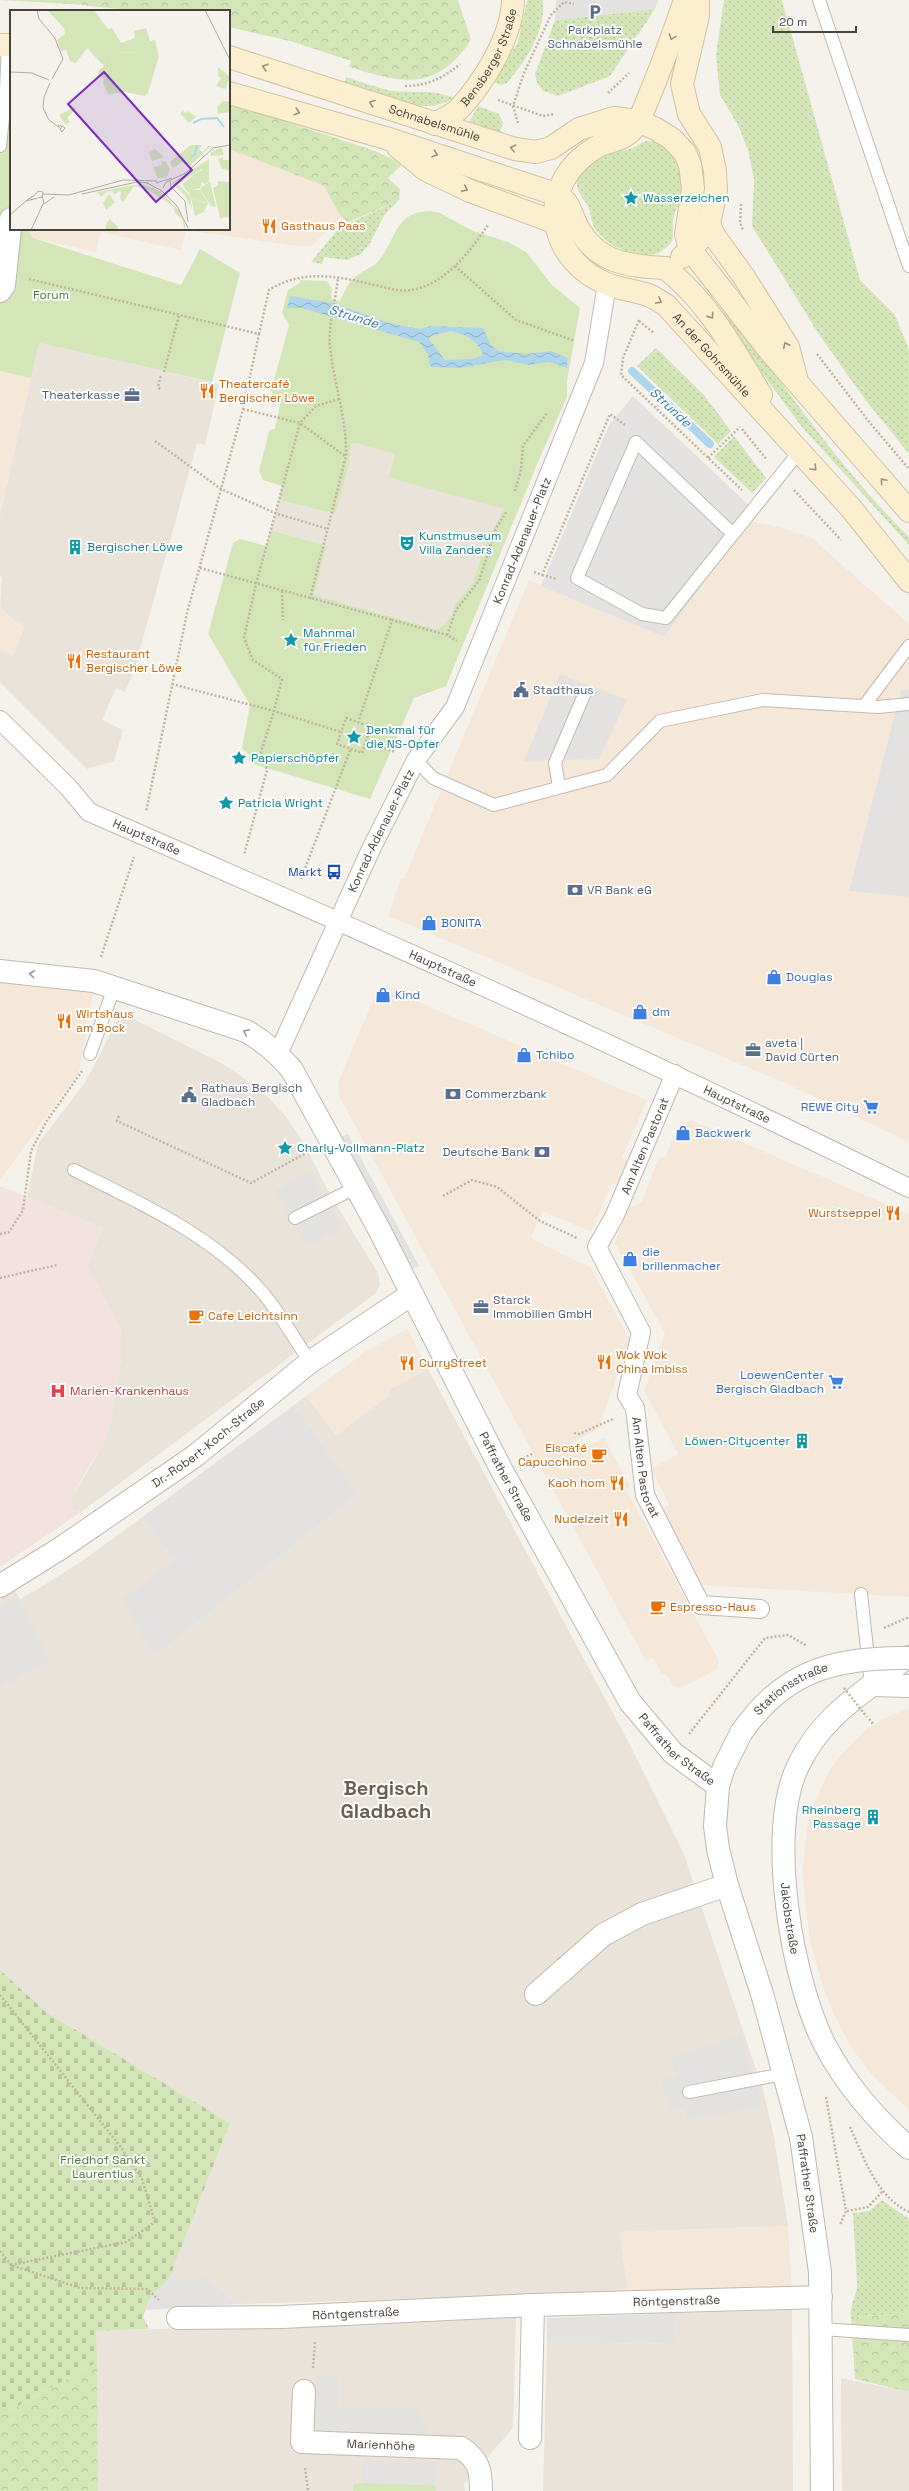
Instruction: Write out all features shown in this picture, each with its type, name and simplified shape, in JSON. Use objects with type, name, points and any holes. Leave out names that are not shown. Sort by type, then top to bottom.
[{"type":"main road","name":"Bensberger Straße","points":[[435,124],[458,110],[475,89],[500,49],[512,18],[513,0]]},
{"type":"main road","points":[[685,0],[661,67],[638,121],[632,131],[600,146],[576,164],[565,180],[558,195],[554,222],[566,251],[582,269],[615,286],[645,280],[665,268],[690,249],[703,236],[710,224],[716,190],[716,171],[710,147],[689,114],[682,84],[698,16],[698,0]]},
{"type":"main road","name":"Schnabelsmühle","points":[[230,57],[515,149],[536,152],[551,148],[579,129],[597,122],[614,118],[638,121],[672,139],[685,153],[690,166],[693,188],[686,234],[690,249]]},
{"type":"main road","points":[[230,93],[386,138],[558,195],[569,207],[585,238],[597,252],[611,260],[665,268]]},
{"type":"main road","points":[[386,138],[426,170],[470,191],[554,222]]},
{"type":"main road","points":[[710,224],[715,237],[744,277],[788,347],[797,382]]},
{"type":"main road","points":[[690,249],[769,350],[909,510]]},
{"type":"main road","name":"An der Gohrsmühle","points":[[665,268],[682,281],[704,306],[731,345],[793,446]]},
{"type":"main road","name":"An der Gohrsmühle","points":[[615,286],[647,294],[666,305],[850,507],[909,581]]},
{"type":"main road","points":[[850,507],[909,560]]},
{"type":"street","points":[[2,283],[10,226]]},
{"type":"street","name":"Konrad-Adenauer-Platz","points":[[278,1054],[338,921],[416,760],[455,707],[594,363],[615,286]]},
{"type":"street","name":"Hauptstraße","points":[[0,720],[68,787],[89,812],[292,900],[675,1074],[909,1188]]},
{"type":"street","points":[[0,971],[63,977],[104,984],[246,1031],[264,1041],[278,1054]]},
{"type":"street","name":"Paffrather Straße","points":[[278,1054],[292,1070],[412,1294],[501,1469],[630,1702],[674,1753],[718,1786],[715,1826],[718,1849],[727,1886],[763,1997],[782,2074],[801,2137],[820,2272],[822,2329],[822,2491]]},
{"type":"street","name":"Am Alten Pastorat","points":[[675,1074],[614,1217],[597,1247],[642,1332],[627,1395],[635,1408],[645,1495],[701,1605],[760,1609]]},
{"type":"street","name":"Dr.-Robert-Koch-Straße","points":[[0,1586],[61,1548],[195,1456],[310,1362],[412,1294]]},
{"type":"street","name":"Stationsstraße","points":[[718,1786],[724,1767],[741,1733],[772,1696],[804,1675],[840,1663],[909,1658]]},
{"type":"street","name":"Jakobstraße","points":[[909,1658],[871,1685],[837,1712],[818,1733],[798,1766],[788,1796],[785,1821],[784,1899],[795,1950],[809,2001],[825,2045],[877,2118],[909,2148]]},
{"type":"street","points":[[871,1685],[909,1686]]},
{"type":"street","points":[[536,1994],[603,1935],[642,1914],[727,1886]]},
{"type":"street","name":"Röntgenstraße","points":[[178,2318],[282,2317],[533,2305],[821,2297]]},
{"type":"street","points":[[530,2438],[533,2305]]},
{"type":"street","name":"Marienhöhe","points":[[304,2391],[302,2442],[461,2448],[474,2457],[481,2474],[481,2491]]},
{"type":"lane","points":[[819,0],[909,266]]},
{"type":"lane","points":[[0,146],[6,90],[6,50]]},
{"type":"lane","points":[[733,534],[636,442],[577,578],[642,614],[666,618],[757,504],[793,446]]},
{"type":"lane","points":[[864,706],[909,646]]},
{"type":"lane","points":[[560,787],[555,763],[584,695]]},
{"type":"lane","points":[[416,760],[432,778],[494,805],[607,774],[660,721],[763,700],[878,707],[909,704]]},
{"type":"lane","points":[[90,1054],[104,984]]},
{"type":"lane","points":[[74,1170],[169,1218],[232,1263],[262,1292],[310,1362]]},
{"type":"lane","points":[[294,1218],[355,1188]]},
{"type":"lane","points":[[861,1594],[871,1685]]},
{"type":"lane","points":[[689,2092],[782,2074]]},
{"type":"lane","points":[[822,2329],[909,2335]]},
{"type":"path","points":[[556,114],[543,116],[513,106],[524,73],[551,15],[564,2],[574,4]]},
{"type":"path","points":[[606,95],[626,77],[641,56],[661,67]]},
{"type":"path","points":[[104,984],[142,834],[187,613],[243,409],[268,290],[283,281],[303,276],[338,277],[394,290],[410,290],[427,285],[455,266],[478,240],[491,220]]},
{"type":"path","points":[[455,266],[511,317],[539,330]]},
{"type":"path","points":[[310,599],[346,456],[347,433],[339,399],[330,346],[330,327],[336,300],[338,277]]},
{"type":"path","points":[[2,283],[178,315],[259,334]]},
{"type":"path","points":[[164,372],[178,315]]},
{"type":"path","points":[[639,320],[623,358],[621,375],[757,504]]},
{"type":"path","points":[[815,351],[870,423],[909,469]]},
{"type":"path","points":[[160,389],[158,387],[161,375]]},
{"type":"path","points":[[513,498],[521,470],[523,446],[543,416],[561,403],[581,396]]},
{"type":"path","points":[[238,877],[268,770],[261,752],[282,679],[253,660],[244,638],[256,584],[300,423],[316,406],[339,399]]},
{"type":"path","points":[[243,409],[300,423],[346,456]]},
{"type":"path","points":[[514,563],[542,575],[610,414]]},
{"type":"path","points":[[708,458],[740,427]]},
{"type":"path","points":[[155,441],[221,489],[275,513],[328,529]]},
{"type":"path","points":[[447,634],[456,610],[479,581],[496,528],[511,505]]},
{"type":"path","points":[[200,568],[310,599],[447,634],[477,654]]},
{"type":"path","points":[[282,591],[283,620]]},
{"type":"path","points":[[358,723],[392,620]]},
{"type":"path","points":[[172,684],[274,710],[342,732]]},
{"type":"path","points":[[346,718],[358,723],[371,727],[362,753],[338,744],[346,718]]},
{"type":"path","points":[[366,741],[416,760]]},
{"type":"path","points":[[292,900],[351,748]]},
{"type":"path","points":[[0,1234],[9,1232],[23,1210],[31,1151],[46,1122],[85,1067]]},
{"type":"path","points":[[119,1116],[117,1121],[250,1183],[330,1142]]},
{"type":"path","points":[[444,1196],[472,1180],[497,1187],[540,1221],[597,1247]]},
{"type":"path","points":[[0,1278],[57,1265]]},
{"type":"path","points":[[574,1433],[579,1434],[635,1408]]},
{"type":"path","points":[[881,1630],[909,1617]]},
{"type":"path","points":[[707,1714],[765,1638],[788,1635],[808,1646]]},
{"type":"path","points":[[0,1995],[120,2146],[142,2179],[155,2222],[126,2242],[11,2265]]},
{"type":"path","points":[[826,2092],[830,2098]]},
{"type":"path","points":[[847,2122],[875,2181],[883,2191],[909,2212]]},
{"type":"path","points":[[846,2211],[868,2207],[883,2191]]},
{"type":"path","points":[[0,2251],[11,2265],[80,2288],[148,2289],[178,2318]]},
{"type":"path","points":[[304,2391],[313,2375],[315,2340],[323,2339]]},
{"type":"shaded area","name":"Parkplatz Schnabelsmühle","points":[[556,0],[658,0],[658,2],[655,9],[555,20]]},
{"type":"shaded area","points":[[230,149],[324,186],[341,217],[312,246],[296,246],[186,230],[230,230]]},
{"type":"shaded area","points":[[28,230],[186,230],[181,250],[101,232],[96,252],[33,238]]},
{"type":"shaded area","name":"Bergischer Löwe","points":[[39,343],[219,384],[205,445],[197,443],[134,671],[125,692],[116,688],[102,720],[123,730],[114,761],[87,769],[0,682],[0,649],[13,656],[14,620],[0,607],[2,577],[0,576],[0,515]]},
{"type":"shaded area","points":[[0,371],[31,378],[0,515]]},
{"type":"shaded area","points":[[633,396],[756,512],[664,637],[541,586],[609,425]]},
{"type":"shaded area","points":[[355,443],[396,454],[390,478],[504,509],[488,538],[473,582],[455,604],[451,616],[439,629],[314,595],[327,546],[271,530],[279,500],[335,514],[351,444]]},
{"type":"shaded area","points":[[750,521],[783,528],[813,539],[909,624],[909,690],[901,690],[849,891],[909,897],[909,1142],[785,1083],[388,916],[401,878],[404,879],[529,580],[664,637]]},
{"type":"shaded area","points":[[0,607],[14,620],[25,626],[13,656],[0,649]]},
{"type":"shaded area","points":[[560,674],[627,700],[599,759],[524,761]]},
{"type":"shaded area","points":[[901,690],[909,690],[909,897],[849,891]]},
{"type":"shaded area","points":[[0,981],[94,987],[79,1072],[0,1180]]},
{"type":"shaded area","points":[[382,989],[388,989],[647,1100],[622,1158],[627,1161],[617,1184],[612,1183],[591,1232],[543,1211],[531,1237],[535,1241],[591,1268],[630,1340],[598,1429],[568,1445],[573,1454],[604,1438],[630,1486],[626,1489],[719,1661],[716,1670],[681,1688],[673,1686],[667,1675],[661,1673],[653,1657],[646,1661],[339,1096],[338,1083],[376,993]]},
{"type":"shaded area","points":[[121,1013],[223,1064],[240,1075],[269,1098],[286,1117],[304,1143],[328,1191],[378,1273],[380,1285],[376,1293],[81,1512],[74,1511],[71,1500],[105,1441],[111,1422],[121,1359],[121,1329],[87,1266],[103,1228],[27,1197],[38,1144],[86,1081]]},
{"type":"shaded area","name":"Löwen-Citycenter","points":[[690,1120],[909,1214],[909,1597],[701,1585],[661,1510],[670,1505],[651,1469],[678,1454],[644,1390],[665,1333],[615,1243],[628,1208],[642,1202],[658,1159],[666,1156],[677,1127]]},
{"type":"shaded area","points":[[348,1134],[419,1266],[413,1269],[341,1137]]},
{"type":"shaded area","points":[[309,1172],[342,1229],[306,1246],[275,1190]]},
{"type":"shaded area","name":"Marien-Krankenhaus","points":[[0,1186],[103,1228],[87,1266],[121,1329],[121,1359],[111,1422],[105,1441],[84,1475],[71,1500],[74,1511],[81,1512],[0,1567]]},
{"type":"shaded area","points":[[407,1329],[428,1369],[389,1390],[391,1394],[336,1436],[306,1396],[365,1352]]},
{"type":"shaded area","points":[[428,1369],[629,1743],[683,1852],[763,2090],[774,2137],[788,2226],[620,2232],[628,2294],[236,2304],[208,2278],[169,2279],[230,2123],[46,2012],[0,1970],[0,1600],[15,1591],[20,1599],[38,1589],[82,1561],[141,1518],[174,1560],[155,1656],[359,1494],[294,1405],[306,1396],[336,1435],[391,1394],[388,1390]]},
{"type":"shaded area","points":[[294,1405],[359,1494],[155,1656],[122,1599],[174,1560],[141,1518]]},
{"type":"shaded area","points":[[17,1597],[50,1661],[0,1688],[0,1607]]},
{"type":"shaded area","points":[[909,1708],[909,2110],[872,2075],[851,2047],[834,2014],[824,1990],[810,1942],[802,1870],[809,1815],[829,1771],[840,1756],[867,1729],[883,1719]]},
{"type":"shaded area","points":[[741,2035],[763,2107],[687,2119],[684,2108],[671,2111],[661,2081],[677,2076],[670,2058]]},
{"type":"shaded area","points":[[788,2226],[792,2289],[628,2294],[620,2232]]},
{"type":"shaded area","points":[[208,2278],[236,2304],[146,2310],[149,2300],[169,2279]]},
{"type":"shaded area","points":[[792,2310],[793,2491],[543,2491],[547,2342],[675,2344],[675,2313]]},
{"type":"shaded area","points":[[675,2313],[675,2344],[547,2342],[547,2318]]},
{"type":"shaded area","points":[[516,2318],[513,2428],[464,2484],[465,2491],[98,2491],[96,2331]]},
{"type":"shaded area","points":[[339,2375],[339,2409],[417,2409],[430,2434],[323,2434],[318,2431],[316,2376]]},
{"type":"shaded area","points":[[841,2378],[909,2392],[909,2491],[842,2491]]},
{"type":"shaded area","points":[[362,2460],[436,2462],[435,2485],[363,2483]]},
{"type":"green space","points":[[0,0],[458,0],[471,40],[458,57],[444,69],[431,76],[416,79],[401,79],[385,77],[349,67],[351,61],[290,41],[230,27],[230,10],[128,10],[71,4]]},
{"type":"green space","points":[[527,0],[543,0],[543,11],[538,34],[534,44],[521,64],[507,83],[501,85],[493,82],[518,42]]},
{"type":"green space","points":[[724,0],[782,0],[860,280],[895,315],[909,350],[909,454],[864,398],[818,333],[752,226],[754,180],[748,150],[739,127],[720,95],[716,55]]},
{"type":"green space","points":[[655,9],[610,76],[558,96],[543,91],[537,83],[535,74],[555,20]]},
{"type":"green space","points":[[346,77],[375,87],[393,91],[431,92],[454,98],[441,104],[428,106],[399,103],[344,84]]},
{"type":"green space","points":[[230,103],[375,151],[403,164],[388,178],[400,189],[399,200],[349,222],[341,217],[324,186],[230,149]]},
{"type":"green space","points":[[478,106],[499,114],[503,123],[500,134],[469,122]]},
{"type":"green space","name":"Forum","points":[[0,128],[10,135],[10,230],[28,230],[33,238],[181,285],[200,249],[240,273],[212,382],[39,343],[31,378],[0,371]]},
{"type":"green space","points":[[646,141],[655,142],[670,152],[675,160],[681,178],[681,196],[673,219],[672,241],[664,249],[655,254],[644,255],[633,254],[622,250],[603,238],[594,227],[587,204],[578,191],[577,180],[583,170],[599,157],[609,153],[630,149]]},
{"type":"green space","points":[[399,200],[385,214],[369,245],[361,254],[347,260],[324,257],[322,264],[311,262],[339,228]]},
{"type":"green space","points":[[430,211],[440,213],[473,231],[508,242],[526,252],[552,285],[580,308],[567,381],[567,397],[538,462],[446,686],[414,698],[370,799],[250,763],[248,754],[242,748],[250,705],[208,634],[233,543],[240,539],[266,546],[271,530],[327,546],[314,595],[433,628],[439,629],[451,616],[455,604],[473,582],[485,544],[504,509],[389,478],[395,454],[355,443],[351,444],[349,464],[335,514],[279,500],[282,486],[263,480],[259,471],[269,431],[275,428],[281,399],[275,397],[271,391],[289,325],[282,313],[288,290],[300,283],[300,280],[327,281],[332,289],[331,299],[340,301],[350,282],[380,259],[403,221],[418,212]]},
{"type":"green space","points":[[729,311],[793,399],[837,456],[884,511],[909,537],[909,545],[801,426],[721,317]]},
{"type":"green space","points":[[656,348],[704,395],[731,431],[718,444],[637,366]]},
{"type":"green space","points":[[734,436],[766,478],[752,493],[714,457]]},
{"type":"green space","name":"Friedhof Sankt Laurentius","points":[[0,1970],[46,2012],[230,2123],[169,2279],[149,2300],[143,2317],[149,2329],[96,2331],[97,2362],[0,2416]]},
{"type":"green space","points":[[882,2200],[909,2219],[909,2313],[851,2317],[851,2309],[857,2284],[853,2213],[869,2211]]},
{"type":"green space","points":[[909,2313],[909,2392],[855,2379],[851,2317]]},
{"type":"green space","points":[[97,2362],[98,2491],[0,2491],[0,2416]]},
{"type":"green space","points":[[363,2483],[435,2485],[436,2491],[353,2491],[353,2485]]},
{"type":"water","points":[[290,296],[333,303],[389,323],[420,329],[431,326],[483,328],[491,345],[499,351],[526,354],[551,351],[568,358],[567,368],[549,362],[529,365],[505,360],[459,368],[432,367],[429,364],[428,354],[419,342],[302,308],[287,308]],"holes":[[[450,331],[470,338],[478,345],[483,355],[473,359],[445,360],[429,339],[431,336]]]},
{"type":"waterway","name":"Strunde","points":[[632,371],[710,444]]},
{"type":"place","name":"Parkplatz Schnabelsmühle","points":[[595,12]]},
{"type":"place","name":"Wasserzeichen","points":[[631,198]]},
{"type":"place","name":"Gasthaus Paas","points":[[269,226]]},
{"type":"place","name":"Theatercafé Bergischer Löwe","points":[[207,391]]},
{"type":"place","name":"Theaterkasse","points":[[132,395]]},
{"type":"place","name":"Kunstmuseum Villa Zanders","points":[[407,543]]},
{"type":"place","name":"Bergischer Löwe","points":[[75,547]]},
{"type":"place","name":"Mahnmal für Frieden","points":[[291,640]]},
{"type":"place","name":"Restaurant Bergischer Löwe","points":[[74,661]]},
{"type":"place","name":"Stadthaus","points":[[521,690]]},
{"type":"place","name":"Denkmal für die NS-Opfer","points":[[354,737]]},
{"type":"place","name":"Papierschöpfer","points":[[239,758]]},
{"type":"place","name":"Patricia Wright","points":[[226,803]]},
{"type":"place","name":"Markt","points":[[334,872]]},
{"type":"place","name":"VR Bank eG","points":[[575,890]]},
{"type":"place","name":"BONITA","points":[[429,923]]},
{"type":"place","name":"Douglas","points":[[774,977]]},
{"type":"place","name":"Kind","points":[[383,995]]},
{"type":"place","name":"dm","points":[[640,1012]]},
{"type":"place","name":"Wirtshaus am Bock","points":[[64,1021]]},
{"type":"place","name":"aveta | David Cürten","points":[[753,1050]]},
{"type":"place","name":"Tchibo","points":[[524,1055]]},
{"type":"place","name":"Commerzbank","points":[[453,1094]]},
{"type":"place","name":"Rathaus Bergisch Gladbach","points":[[189,1095]]},
{"type":"place","name":"REWE City","points":[[871,1107]]},
{"type":"place","name":"Backwerk","points":[[683,1133]]},
{"type":"place","name":"Charly-Vollmann-Platz","points":[[285,1148]]},
{"type":"place","name":"Deutsche Bank","points":[[542,1152]]},
{"type":"place","name":"Wurstseppel","points":[[893,1213]]},
{"type":"place","name":"die brillenmacher","points":[[630,1259]]},
{"type":"place","name":"Starck Immobilien GmbH","points":[[481,1307]]},
{"type":"place","name":"Cafe Leichtsinn","points":[[196,1316]]},
{"type":"place","name":"Wok Wok China Imbiss","points":[[604,1362]]},
{"type":"place","name":"CurryStreet","points":[[407,1363]]},
{"type":"place","name":"LoewenCenter Bergisch Gladbach","points":[[836,1382]]},
{"type":"place","name":"Marien-Krankenhaus","points":[[58,1391]]},
{"type":"place","name":"Löwen-Citycenter","points":[[802,1441]]},
{"type":"place","name":"Eiscafé Capucchino","points":[[599,1455]]},
{"type":"place","name":"Kaoh hom","points":[[617,1483]]},
{"type":"place","name":"Nudelzeit","points":[[621,1519]]},
{"type":"place","name":"Espresso-Haus","points":[[658,1607]]},
{"type":"place","name":"Rheinberg Passage","points":[[873,1817]]},
{"type":"district","name":"Bergisch Gladbach","points":[[386,1800]]}]
